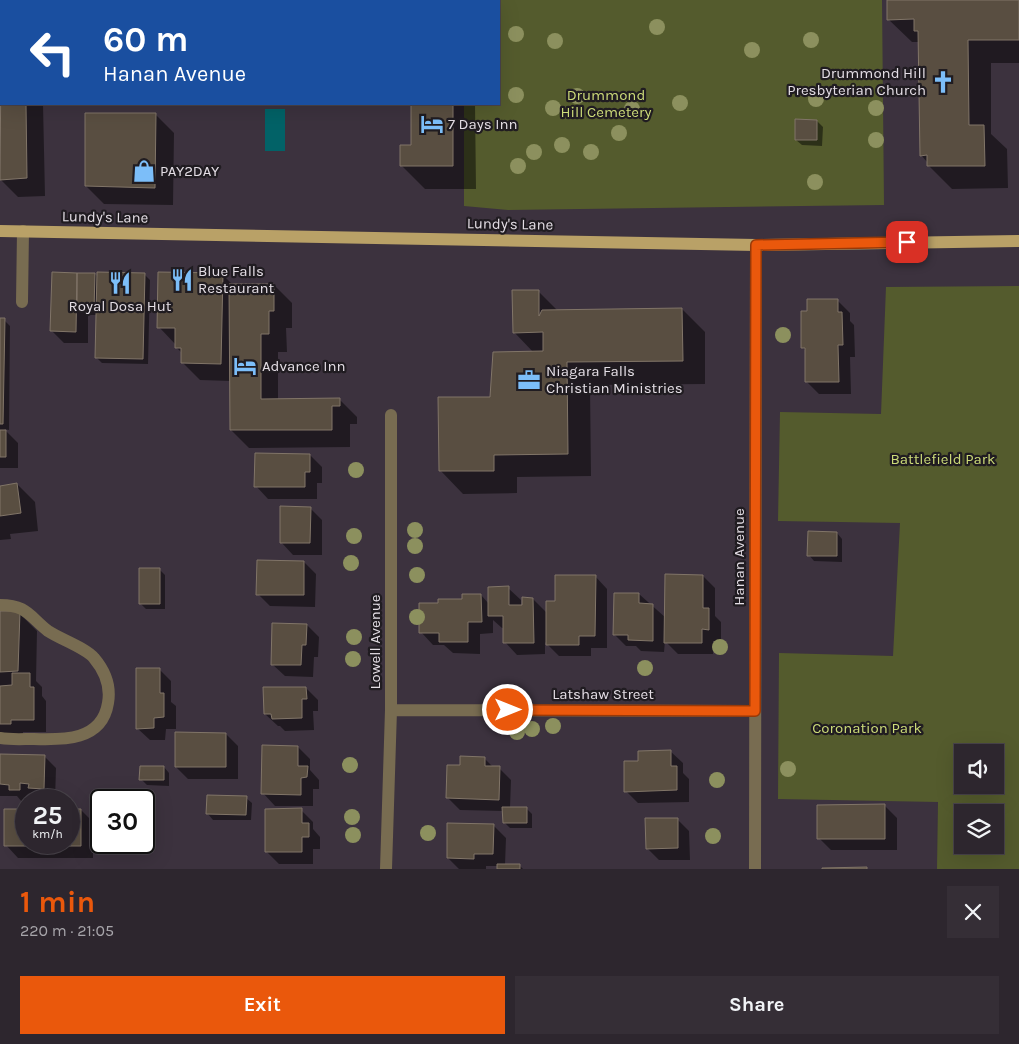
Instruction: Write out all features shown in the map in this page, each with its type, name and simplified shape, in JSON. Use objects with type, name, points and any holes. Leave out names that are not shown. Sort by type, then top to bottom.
[{"type":"main road","name":"Lundy's Lane","points":[[0,231],[756,245],[1019,241]]},
{"type":"street","points":[[22,302],[23,231]]},
{"type":"street","name":"Hanan Avenue","points":[[755,869],[756,245]]},
{"type":"street","name":"Lowell Avenue","points":[[386,869],[391,710],[391,414]]},
{"type":"street","points":[[0,605],[20,607],[48,630],[93,656],[105,674],[110,693],[107,708],[100,723],[84,734],[66,740],[0,738]]},
{"type":"street","name":"Latshaw Street","points":[[391,710],[755,711]]},
{"type":"green space","name":"Drummond Hill Cemetery","points":[[500,0],[882,0],[884,205],[508,210],[464,206],[464,105],[500,105]]},
{"type":"green space","name":"Battlefield Park","points":[[1019,286],[1019,869],[937,869],[938,802],[778,799],[779,653],[893,656],[900,523],[778,521],[780,412],[881,414],[886,287]]},
{"type":"water","points":[[265,109],[285,109],[285,151],[265,151]]},
{"type":"building","name":"Drummond Hill Presbyterian Church","points":[[887,0],[1019,0],[1019,40],[968,40],[969,125],[984,125],[985,166],[927,166],[927,155],[920,156],[918,31],[914,31],[914,19],[887,20]]},
{"type":"building","points":[[1,105],[26,105],[27,178],[0,180]]},
{"type":"building","name":"7 Days Inn","points":[[411,105],[453,105],[453,166],[400,166],[400,145],[411,145]]},
{"type":"building","points":[[85,113],[156,113],[155,188],[85,186]]},
{"type":"building","points":[[795,119],[817,120],[817,140],[795,140]]},
{"type":"building","points":[[52,272],[77,273],[76,332],[50,331]]},
{"type":"building","points":[[97,272],[145,273],[143,359],[95,358]]},
{"type":"building","points":[[158,272],[223,273],[221,364],[181,363],[181,348],[175,348],[175,328],[157,328]]},
{"type":"building","points":[[77,273],[95,273],[94,310],[77,310]]},
{"type":"building","name":"Advance Inn","points":[[229,284],[274,284],[274,311],[269,311],[269,334],[261,334],[261,399],[340,398],[340,406],[332,406],[332,430],[230,430]]},
{"type":"building","name":"Niagara Falls Christian Ministries","points":[[512,290],[539,290],[539,316],[542,310],[682,308],[683,361],[567,362],[568,454],[494,455],[494,471],[439,471],[438,397],[490,397],[493,352],[543,351],[543,332],[513,333]]},
{"type":"building","points":[[807,299],[838,299],[838,312],[842,312],[843,345],[838,345],[839,382],[805,382],[805,348],[801,348],[801,311],[807,311]]},
{"type":"building","points":[[0,318],[5,318],[3,424],[0,424]]},
{"type":"building","points":[[0,430],[6,430],[6,457],[0,457]]},
{"type":"building","points":[[255,453],[310,454],[310,472],[305,472],[305,487],[254,487]]},
{"type":"building","points":[[17,483],[21,513],[0,516],[0,486]]},
{"type":"building","points":[[280,506],[311,507],[310,543],[280,543]]},
{"type":"building","points":[[808,531],[837,532],[837,556],[807,556]]},
{"type":"building","points":[[257,560],[304,561],[304,595],[256,595]]},
{"type":"building","points":[[139,568],[160,568],[160,604],[139,604]]},
{"type":"building","points":[[665,574],[703,575],[703,608],[709,608],[709,630],[702,629],[702,643],[664,643]]},
{"type":"building","points":[[555,575],[596,575],[595,636],[579,636],[579,645],[546,645],[546,601],[555,601]]},
{"type":"building","points":[[509,586],[509,605],[522,605],[522,597],[533,598],[534,643],[503,643],[503,616],[488,616],[488,587]]},
{"type":"building","points":[[614,593],[639,593],[639,603],[653,604],[653,641],[628,640],[628,635],[613,635]]},
{"type":"building","points":[[462,594],[481,594],[482,622],[468,622],[468,642],[439,642],[439,633],[419,633],[419,603],[438,603],[438,599],[462,599]]},
{"type":"building","points":[[0,611],[20,611],[18,671],[0,672]]},
{"type":"building","points":[[272,623],[307,624],[306,645],[302,645],[301,665],[271,665]]},
{"type":"building","points":[[136,668],[160,668],[160,693],[164,693],[164,717],[154,718],[154,728],[136,729]]},
{"type":"building","points":[[12,673],[30,673],[30,687],[34,687],[34,720],[11,720],[11,724],[0,724],[0,686],[12,685]]},
{"type":"building","points":[[263,687],[306,687],[307,699],[302,699],[302,718],[272,719],[271,714],[264,714]]},
{"type":"building","points":[[175,732],[226,733],[226,767],[175,767]]},
{"type":"building","points":[[262,745],[298,746],[298,766],[308,766],[307,777],[301,778],[301,795],[261,794]]},
{"type":"building","points":[[671,750],[671,766],[677,766],[677,790],[624,792],[624,761],[638,761],[638,751]]},
{"type":"building","points":[[0,754],[45,755],[44,789],[28,788],[29,784],[20,783],[20,789],[9,790],[9,785],[0,784]]},
{"type":"building","points":[[460,756],[485,757],[485,766],[500,766],[499,800],[446,798],[447,765],[460,765]]},
{"type":"building","points":[[140,766],[164,766],[164,780],[139,780]]},
{"type":"building","points":[[207,795],[247,796],[246,815],[206,814]]},
{"type":"building","points":[[885,804],[885,839],[817,839],[817,805]]},
{"type":"building","points":[[502,807],[527,807],[527,823],[503,823]]},
{"type":"building","points":[[302,808],[302,823],[309,823],[309,837],[302,837],[302,852],[265,852],[265,809]]},
{"type":"building","points":[[4,809],[15,809],[15,846],[4,846]]},
{"type":"building","points":[[80,809],[81,809],[80,846]]},
{"type":"building","points":[[645,818],[678,818],[678,848],[646,849]]},
{"type":"building","points":[[447,823],[494,824],[493,854],[474,854],[474,859],[447,858]]},
{"type":"building","points":[[497,864],[520,864],[520,869],[497,869]]},
{"type":"building","points":[[867,867],[867,869],[822,869],[822,868]]},
{"type":"place","name":"Drummond Hill Presbyterian Church","points":[[943,82]]},
{"type":"place","name":"7 Days Inn","points":[[432,124]]},
{"type":"place","name":"PAY2DAY","points":[[144,171]]},
{"type":"place","name":"Blue Falls Restaurant","points":[[182,280]]},
{"type":"place","name":"Royal Dosa Hut","points":[[120,283]]},
{"type":"place","name":"Advance Inn","points":[[245,366]]},
{"type":"place","name":"Niagara Falls Christian Ministries","points":[[529,380]]},
{"type":"route","points":[[508,710],[755,711],[756,245],[907,242]]},
{"type":"park label","name":"Coronation Park","points":[[867,728]]}]
